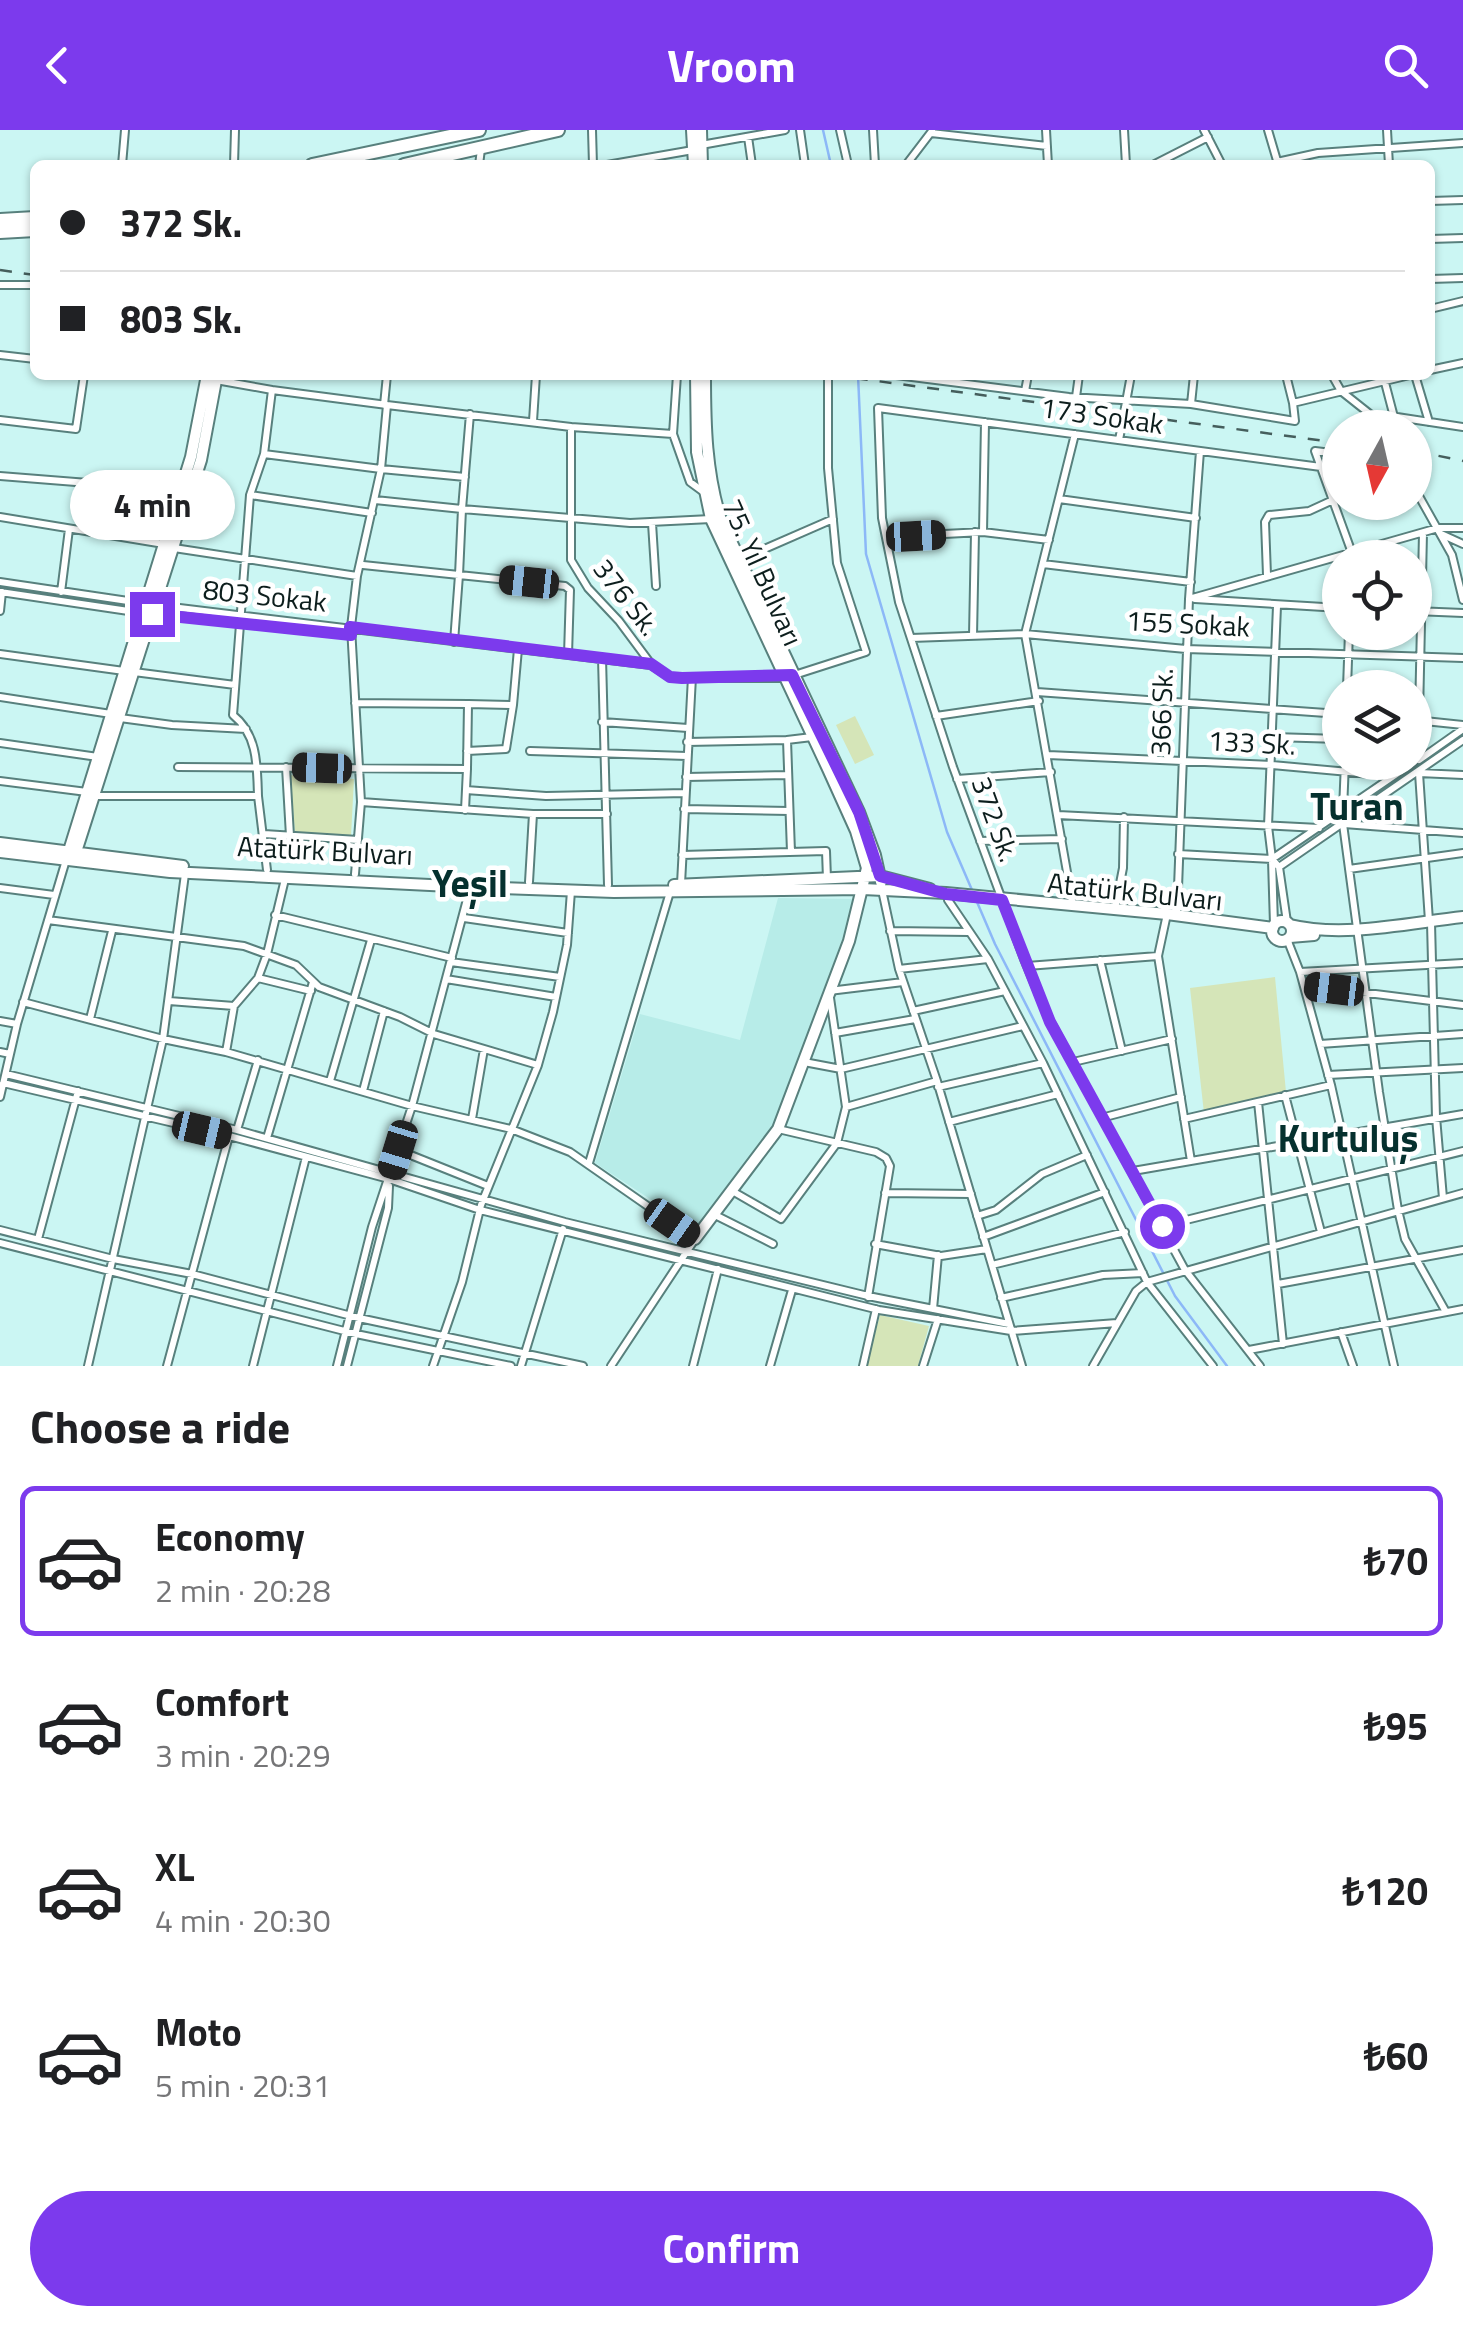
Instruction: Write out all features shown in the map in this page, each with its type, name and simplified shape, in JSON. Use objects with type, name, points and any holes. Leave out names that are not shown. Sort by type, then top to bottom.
[{"type":"highway","points":[[336,160],[479,130]]},
{"type":"highway","points":[[428,160],[558,130]]},
{"type":"highway","points":[[0,220],[30,218]]},
{"type":"highway","points":[[0,232],[30,230]]},
{"type":"main road","points":[[692,130],[701,160]]},
{"type":"main road","points":[[695,160],[701,130]]},
{"type":"main road","points":[[168,546],[211,380]]},
{"type":"main road","points":[[69,859],[168,546],[205,444],[212,380]]},
{"type":"main road","name":"75. Yıl Bulvarı","points":[[696,380],[697,452],[711,519],[859,812],[882,890]]},
{"type":"main road","name":"75. Yıl Bulvarı","points":[[695,1239],[778,1129],[849,941],[867,864],[711,488],[706,452],[705,380]]},
{"type":"main road","points":[[92,794],[98,757],[116,716]]},
{"type":"main road","name":"Atatürk Bulvarı","points":[[0,843],[69,859]]},
{"type":"main road","name":"Atatürk Bulvarı","points":[[0,852],[285,878],[470,887],[670,892],[882,890],[1273,927]]},
{"type":"main road","name":"Atatürk Bulvarı","points":[[171,869],[186,873],[267,870],[608,886],[880,876],[948,894]]},
{"type":"main road","points":[[1289,931],[1280,921],[1273,927],[1277,939],[1289,931],[1357,930],[1463,918]]},
{"type":"street","points":[[122,160],[125,130]]},
{"type":"street","points":[[235,130],[235,160]]},
{"type":"street","points":[[592,130],[593,160]]},
{"type":"street","points":[[633,160],[786,130]]},
{"type":"street","points":[[800,130],[804,160]]},
{"type":"street","points":[[840,130],[847,160]]},
{"type":"street","points":[[874,130],[875,160]]},
{"type":"street","points":[[1046,130],[1048,160]]},
{"type":"street","points":[[1124,130],[1126,160]]},
{"type":"street","points":[[1268,130],[1277,160]]},
{"type":"street","points":[[1386,130],[1389,160]]},
{"type":"street","points":[[910,160],[932,132],[1048,146]]},
{"type":"street","points":[[1162,160],[1206,133],[1220,160]]},
{"type":"street","points":[[748,137],[751,160]]},
{"type":"street","points":[[1293,160],[1318,153],[1463,143]]},
{"type":"street","points":[[479,160],[480,149]]},
{"type":"street","points":[[1435,201],[1463,200]]},
{"type":"street","points":[[1435,239],[1463,238]]},
{"type":"street","points":[[1435,278],[1463,278]]},
{"type":"street","points":[[0,285],[30,285]]},
{"type":"street","points":[[1435,308],[1463,301]]},
{"type":"street","points":[[0,355],[30,358]]},
{"type":"street","points":[[1435,369],[1463,363]]},
{"type":"street","points":[[0,420],[76,428],[83,380]]},
{"type":"street","points":[[226,380],[386,405],[571,427],[673,434]]},
{"type":"street","points":[[355,874],[360,769],[351,631],[357,576],[381,469],[387,380]]},
{"type":"street","points":[[533,421],[536,380]]},
{"type":"street","points":[[677,380],[673,434],[690,482],[705,494]]},
{"type":"street","points":[[740,560],[833,520],[828,468],[828,380]]},
{"type":"street","points":[[966,380],[1076,397],[1191,404],[1295,421],[1287,380]]},
{"type":"street","points":[[1026,391],[1027,380]]},
{"type":"street","points":[[1076,397],[1078,380]]},
{"type":"street","points":[[1119,440],[1129,380]]},
{"type":"street","points":[[1191,404],[1193,380]]},
{"type":"street","points":[[1335,380],[1341,391],[1364,410]]},
{"type":"street","points":[[1293,403],[1377,380]]},
{"type":"street","points":[[1384,380],[1392,410]]},
{"type":"street","points":[[1414,380],[1425,410]]},
{"type":"street","points":[[267,870],[257,767],[247,730],[233,715],[250,495],[264,454],[272,390]]},
{"type":"street","name":"173 Sokak","points":[[878,408],[1320,467]]},
{"type":"street","name":"372 Sk.","points":[[878,408],[882,518],[899,602],[997,899],[1050,1022],[1185,1270],[1260,1366]]},
{"type":"street","points":[[454,642],[470,414]]},
{"type":"street","points":[[973,636],[985,422]]},
{"type":"street","points":[[1432,422],[1463,427]]},
{"type":"street","name":"376 Sk.","points":[[571,427],[571,560],[588,588],[651,664]]},
{"type":"street","points":[[1073,906],[1025,634],[1075,434]]},
{"type":"street","name":"366 Sk.","points":[[1158,956],[1172,915],[1178,854],[1186,649],[1200,451]]},
{"type":"street","points":[[1322,452],[1315,451],[1322,472]]},
{"type":"street","points":[[264,454],[465,477]]},
{"type":"street","points":[[0,476],[126,486],[178,497]]},
{"type":"street","points":[[250,495],[372,512]]},
{"type":"street","points":[[1059,499],[1196,518]]},
{"type":"street","points":[[375,500],[571,518],[652,522],[711,519]]},
{"type":"street","points":[[1267,576],[1267,517],[1274,512],[1309,511],[1322,505]]},
{"type":"street","points":[[0,517],[357,576]]},
{"type":"street","points":[[1432,518],[1452,555],[1463,600]]},
{"type":"street","name":"803 Sokak","points":[[148,609],[238,615],[651,664],[670,677],[789,676],[866,652],[837,564],[833,520]]},
{"type":"street","points":[[652,522],[656,586]]},
{"type":"street","points":[[1399,540],[1423,532],[1463,528]]},
{"type":"street","points":[[61,592],[69,529]]},
{"type":"street","points":[[1440,531],[1463,544]]},
{"type":"street","points":[[886,537],[979,532],[1049,540]]},
{"type":"street","points":[[1422,540],[1423,532]]},
{"type":"street","points":[[1189,598],[1322,563]]},
{"type":"street","points":[[1043,564],[1190,582]]},
{"type":"street","points":[[362,566],[565,586],[570,590],[568,654]]},
{"type":"street","points":[[0,582],[238,625],[351,631]]},
{"type":"street","points":[[0,611],[1,592],[148,609]]},
{"type":"street","points":[[1189,598],[1322,607]]},
{"type":"street","points":[[1273,927],[1268,826],[1277,606]]},
{"type":"street","points":[[1432,612],[1463,613]]},
{"type":"street","name":"155 Sokak","points":[[911,638],[1025,634],[1186,649],[1463,658]]},
{"type":"street","points":[[468,751],[506,749],[518,649]]},
{"type":"street","points":[[1348,650],[1348,670]]},
{"type":"street","points":[[1420,650],[1420,670]]},
{"type":"street","points":[[0,654],[234,685]]},
{"type":"street","points":[[602,658],[608,886]]},
{"type":"street","points":[[680,885],[692,676]]},
{"type":"street","points":[[936,716],[1038,696],[1184,701],[1322,713]]},
{"type":"street","points":[[0,697],[172,725],[247,730]]},
{"type":"street","points":[[355,702],[513,705]]},
{"type":"street","points":[[465,810],[468,704]]},
{"type":"street","points":[[602,722],[688,728]]},
{"type":"street","points":[[1432,722],[1463,727]]},
{"type":"street","points":[[1432,750],[1463,727]]},
{"type":"street","points":[[688,742],[812,737]]},
{"type":"street","points":[[1273,737],[1322,738]]},
{"type":"street","points":[[787,740],[791,852]]},
{"type":"street","points":[[1432,763],[1463,740]]},
{"type":"street","points":[[0,743],[98,757]]},
{"type":"street","points":[[530,752],[687,756]]},
{"type":"street","name":"133 Sk.","points":[[1048,755],[1322,766]]},
{"type":"street","points":[[178,766],[467,769]]},
{"type":"street","points":[[286,767],[290,836]]},
{"type":"street","points":[[957,779],[1050,772]]},
{"type":"street","points":[[1432,773],[1463,775]]},
{"type":"street","points":[[686,777],[788,776]]},
{"type":"street","points":[[0,780],[92,794],[258,796]]},
{"type":"street","points":[[1344,811],[1345,780]]},
{"type":"street","points":[[1178,854],[1272,859],[1387,780]]},
{"type":"street","points":[[1279,867],[1407,780]]},
{"type":"street","points":[[1420,780],[1443,1198]]},
{"type":"street","points":[[466,790],[546,796],[685,794]]},
{"type":"street","points":[[360,802],[533,814],[607,814]]},
{"type":"street","points":[[684,809],[789,811]]},
{"type":"street","points":[[528,882],[533,814]]},
{"type":"street","points":[[1058,815],[1318,828]]},
{"type":"street","points":[[1114,910],[1123,868],[1124,817]]},
{"type":"street","points":[[1343,824],[1463,832]]},
{"type":"street","points":[[1343,824],[1398,1210],[1405,1239],[1446,1312]]},
{"type":"street","points":[[264,834],[358,840]]},
{"type":"street","points":[[980,842],[1062,840]]},
{"type":"street","points":[[682,855],[826,851],[827,880]]},
{"type":"street","points":[[1349,868],[1463,853]]},
{"type":"street","points":[[0,1097],[54,895],[69,859]]},
{"type":"street","points":[[1272,859],[1279,867],[1289,931],[1331,1085],[1394,1366]]},
{"type":"street","points":[[88,1366],[163,1039],[186,873]]},
{"type":"street","points":[[226,1052],[234,1006],[258,978],[267,954],[285,878]]},
{"type":"street","points":[[337,1366],[380,1199],[412,1106],[470,887]]},
{"type":"street","points":[[0,888],[54,895]]},
{"type":"street","points":[[882,890],[899,970],[938,1084],[1022,1366]]},
{"type":"street","points":[[434,1366],[462,1282],[482,1201],[538,1065],[560,977],[571,891]]},
{"type":"street","points":[[589,1163],[670,892]]},
{"type":"street","points":[[948,894],[948,900],[988,958],[1043,1063],[1147,1282],[1213,1366]]},
{"type":"street","points":[[275,915],[452,960],[560,977]]},
{"type":"street","points":[[464,918],[568,933]]},
{"type":"street","points":[[48,920],[244,946],[296,964],[319,987],[431,1032],[538,1065]]},
{"type":"street","points":[[90,1019],[112,930]]},
{"type":"street","points":[[890,931],[969,932]]},
{"type":"street","points":[[330,1081],[371,940]]},
{"type":"street","points":[[1027,966],[1158,956],[1191,1161]]},
{"type":"street","points":[[899,970],[988,958]]},
{"type":"street","points":[[1100,960],[1122,1051]]},
{"type":"street","points":[[1300,972],[1463,963]]},
{"type":"street","points":[[258,978],[311,991]]},
{"type":"street","points":[[446,979],[556,997]]},
{"type":"street","points":[[267,1138],[314,982]]},
{"type":"street","points":[[734,1192],[781,1220],[838,1144],[846,1106],[829,992],[903,982]]},
{"type":"street","points":[[1304,985],[1463,1006]]},
{"type":"street","points":[[836,1033],[1004,990]]},
{"type":"street","points":[[24,1002],[511,1129],[589,1163],[695,1239],[611,1366]]},
{"type":"street","points":[[169,1002],[234,1006]]},
{"type":"street","points":[[364,1091],[384,1011]]},
{"type":"street","points":[[0,1022],[17,1024]]},
{"type":"street","points":[[804,1062],[841,1069],[1023,1026]]},
{"type":"street","points":[[1320,1044],[1463,1034]]},
{"type":"street","points":[[1073,1062],[1172,1039]]},
{"type":"street","points":[[472,1119],[484,1049]]},
{"type":"street","points":[[0,1052],[10,1054]]},
{"type":"street","points":[[236,1130],[258,1060]]},
{"type":"street","points":[[846,1106],[1043,1063]]},
{"type":"street","points":[[1328,1075],[1463,1068]]},
{"type":"street","points":[[6,1074],[267,1138],[564,1226],[1010,1327]]},
{"type":"street","points":[[4,1084],[391,1175],[480,1210],[564,1226]]},
{"type":"street","points":[[1184,1119],[1331,1085]]},
{"type":"street","points":[[38,1239],[78,1091]]},
{"type":"street","points":[[949,1122],[1058,1094]]},
{"type":"street","points":[[1286,1095],[1321,1232]]},
{"type":"street","points":[[1104,1117],[1181,1097]]},
{"type":"street","points":[[1258,1102],[1283,1344]]},
{"type":"street","points":[[1133,1171],[1463,1114]]},
{"type":"street","points":[[778,1129],[886,1158],[890,1166],[866,1307]]},
{"type":"street","points":[[167,1366],[230,1136]]},
{"type":"street","points":[[398,1150],[488,1186]]},
{"type":"street","points":[[1162,1226],[1463,1151]]},
{"type":"street","points":[[977,1216],[1001,1207],[1042,1174],[1087,1154]]},
{"type":"street","points":[[254,1366],[306,1157]]},
{"type":"street","points":[[347,1366],[388,1208],[391,1175]]},
{"type":"street","points":[[984,1237],[1105,1192]]},
{"type":"street","points":[[885,1193],[970,1194]]},
{"type":"street","points":[[1093,1366],[1136,1291],[1147,1282],[1463,1193]]},
{"type":"street","points":[[715,1215],[773,1244]]},
{"type":"street","points":[[520,1366],[564,1226]]},
{"type":"street","points":[[0,1230],[113,1259],[192,1274],[349,1316],[583,1366]]},
{"type":"street","points":[[992,1265],[1124,1232]]},
{"type":"street","points":[[0,1242],[346,1332],[511,1366]]},
{"type":"street","points":[[874,1244],[939,1256],[987,1250]]},
{"type":"street","points":[[1278,1284],[1463,1250]]},
{"type":"street","points":[[684,1256],[792,1290],[938,1320],[1010,1327],[1118,1323]]},
{"type":"street","points":[[923,1366],[938,1320],[939,1256]]},
{"type":"street","points":[[692,1366],[718,1269]]},
{"type":"street","points":[[1001,1298],[1104,1275],[1144,1273]]},
{"type":"street","points":[[770,1366],[792,1290]]},
{"type":"street","points":[[1248,1350],[1463,1308]]},
{"type":"street","points":[[862,1366],[876,1310]]},
{"type":"street","points":[[1342,1332],[1353,1366]]},
{"type":"shaded area","points":[[778,898],[857,899],[774,1125],[699,1231],[595,1163],[640,1014],[740,1040]]},
{"type":"green space","points":[[855,716],[874,755],[855,764],[836,725]]},
{"type":"green space","points":[[290,775],[354,779],[351,836],[295,832]]},
{"type":"green space","points":[[1275,977],[1286,1092],[1204,1113],[1190,988]]},
{"type":"green space","points":[[880,1315],[929,1326],[918,1366],[866,1366]]},
{"type":"waterway","points":[[823,130],[830,160]]},
{"type":"waterway","points":[[858,380],[866,554],[947,832],[972,890]]},
{"type":"waterway","points":[[977,902],[1175,1296],[1227,1366]]},
{"type":"railway","points":[[0,270],[30,274]]},
{"type":"railway","points":[[869,380],[1322,441]]},
{"type":"railway","points":[[1432,455],[1463,461]]},
{"type":"district","name":"Turan","points":[[1357,806]]},
{"type":"district","name":"Yeşil","points":[[470,883]]},
{"type":"district","name":"Kurtuluş","points":[[1348,1138]]},
{"type":"route","points":[[152,614],[351,635],[350,627],[651,664],[676,678],[792,675],[859,812],[880,876],[946,894],[1002,900],[1050,1022],[1162,1226]]}]
